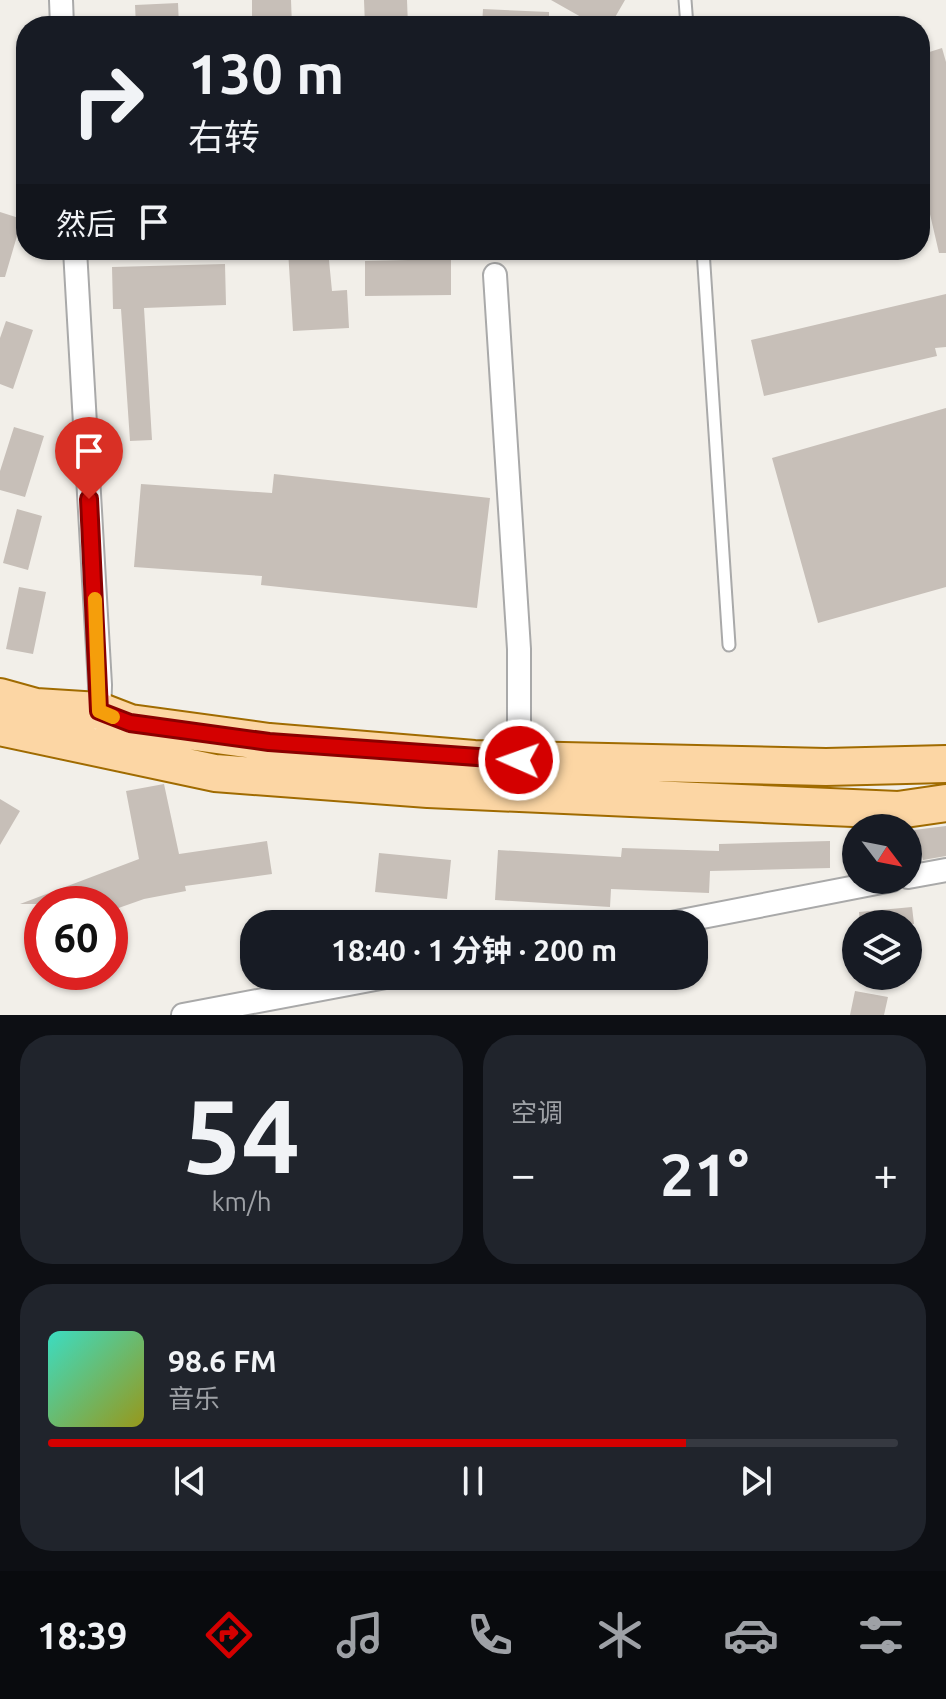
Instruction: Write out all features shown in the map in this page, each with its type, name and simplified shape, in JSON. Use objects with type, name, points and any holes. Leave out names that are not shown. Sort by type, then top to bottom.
[{"type":"main road","points":[[0,697],[36,707],[99,711],[130,723],[519,776],[898,810],[946,803]]},
{"type":"main road","points":[[0,727],[215,773],[519,776],[933,765]]},
{"type":"street","points":[[76,260],[99,711],[98,748]]},
{"type":"street","points":[[495,275],[519,649],[519,776]]},
{"type":"street","points":[[922,874],[946,870]]},
{"type":"street","points":[[708,916],[842,890]]},
{"type":"street","points":[[183,1015],[316,990]]},
{"type":"lane","points":[[704,260],[729,645]]},
{"type":"building","points":[[252,0],[291,0],[292,16],[252,16]]},
{"type":"building","points":[[364,0],[407,0],[408,16],[365,16]]},
{"type":"building","points":[[551,0],[625,0],[616,16],[579,16]]},
{"type":"building","points":[[178,3],[179,16],[136,16],[135,5]]},
{"type":"building","points":[[483,9],[549,12],[549,16],[483,16]]},
{"type":"building","points":[[942,48],[946,62],[946,253],[939,253],[930,214],[930,52]]},
{"type":"building","points":[[0,212],[16,217],[16,239],[5,277],[0,277]]},
{"type":"building","points":[[289,260],[329,260],[332,291],[347,290],[349,328],[293,331]]},
{"type":"building","points":[[451,260],[451,295],[365,296],[365,261]]},
{"type":"building","points":[[225,264],[226,305],[144,308],[152,440],[130,441],[121,309],[113,309],[112,267]]},
{"type":"building","points":[[946,294],[946,347],[935,348],[937,356],[764,396],[751,340]]},
{"type":"building","points":[[6,321],[33,330],[13,389],[0,384],[0,338]]},
{"type":"building","points":[[946,408],[946,587],[818,623],[772,458]]},
{"type":"building","points":[[14,427],[44,436],[25,497],[0,490],[0,471]]},
{"type":"building","points":[[274,474],[490,498],[477,608],[261,585],[262,576],[134,567],[141,484],[272,493]]},
{"type":"building","points":[[17,509],[42,516],[28,570],[3,563]]},
{"type":"building","points":[[19,587],[46,592],[33,654],[6,649]]},
{"type":"building","points":[[164,784],[179,854],[267,841],[272,874],[185,886],[186,891],[128,905],[128,886],[68,886],[139,859],[126,791]]},
{"type":"building","points":[[0,799],[20,811],[0,845]]},
{"type":"building","points":[[946,826],[946,856],[923,860],[922,829]]},
{"type":"building","points":[[830,841],[830,868],[710,871],[709,893],[611,889],[610,907],[495,900],[498,850],[621,857],[622,848],[719,851],[719,844]]},
{"type":"building","points":[[379,853],[451,860],[447,899],[375,892]]},
{"type":"building","points":[[912,907],[912,910],[880,910]]},
{"type":"building","points":[[855,991],[888,997],[884,1015],[850,1015]]},
{"type":"slow traffic","points":[[95,599],[99,711],[113,717]]},
{"type":"route","points":[[89,499],[99,711],[130,723],[269,742],[519,760]]}]
